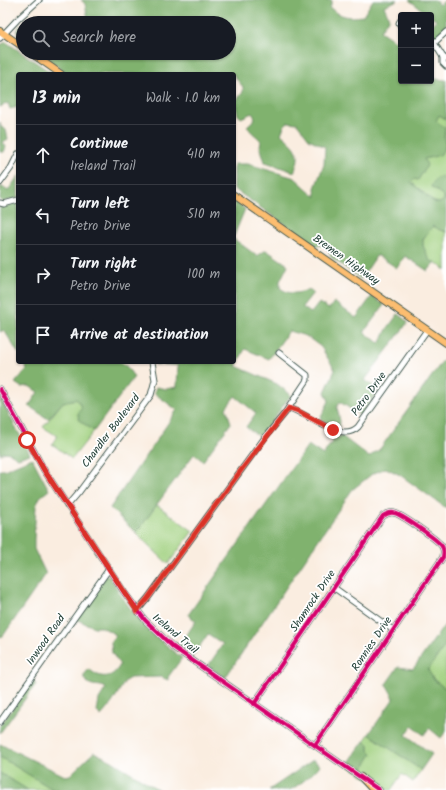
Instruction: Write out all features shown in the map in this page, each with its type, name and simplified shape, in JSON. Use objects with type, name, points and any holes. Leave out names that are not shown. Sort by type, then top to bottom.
[{"type":"main road","points":[[1,34],[16,43]]},
{"type":"main road","points":[[41,60],[58,72]]},
{"type":"main road","name":"Bremen Highway","points":[[236,196],[446,343]]},
{"type":"main road","points":[[361,777],[373,790]]},
{"type":"street","points":[[21,16],[38,0]]},
{"type":"street","points":[[1,34],[16,20]]},
{"type":"street","points":[[434,39],[446,32]]},
{"type":"street","points":[[434,42],[444,58],[443,63],[446,66]]},
{"type":"street","points":[[0,183],[16,158]]},
{"type":"street","points":[[0,203],[4,204],[16,201]]},
{"type":"street","name":"Petro Drive","points":[[289,408],[298,411],[333,430],[345,433],[351,432],[358,427],[427,330]]},
{"type":"street","points":[[137,611],[152,593],[242,469],[289,408],[307,380],[308,376],[305,373],[279,353]]},
{"type":"street","name":"Chandler Boulevard","points":[[67,506],[151,395],[155,380],[152,364]]},
{"type":"street","name":"Ireland Trail","points":[[0,389],[36,458],[137,611],[154,630],[173,647],[379,790]]},
{"type":"street","name":"Shamrock Drive","points":[[254,704],[333,587],[385,514],[390,512],[400,516],[435,539],[442,546],[444,554]]},
{"type":"street","name":"Ronnies Drive","points":[[315,745],[444,554]]},
{"type":"street","name":"Inwood Road","points":[[0,722],[109,569]]},
{"type":"street","points":[[333,587],[393,630]]},
{"type":"green space","points":[[81,0],[332,0],[330,8],[342,15],[353,17],[363,16],[373,0],[398,0],[384,6],[389,18],[380,31],[398,43],[398,84],[434,84],[434,79],[446,80],[446,119],[439,115],[436,121],[445,128],[444,138],[446,146],[440,155],[424,159],[427,165],[426,167],[418,180],[414,179],[411,182],[434,202],[440,203],[444,200],[444,196],[431,187],[436,178],[446,178],[446,232],[433,226],[423,239],[423,246],[430,261],[435,262],[428,271],[405,256],[397,268],[377,255],[361,279],[331,257],[328,250],[323,245],[316,246],[236,190],[236,164],[248,164],[295,178],[316,197],[315,188],[324,164],[325,147],[309,139],[297,123],[288,122],[284,126],[281,134],[294,146],[298,155],[297,165],[294,172],[265,162],[260,146],[261,141],[247,126],[255,119],[254,116],[252,113],[241,118],[238,115],[236,101],[243,92],[243,87],[236,78],[236,72],[66,72],[49,60],[236,60],[236,16],[88,16],[85,4]]},
{"type":"green space","points":[[409,0],[435,0],[439,5],[446,0],[446,28],[436,39],[434,36],[434,23],[436,20],[434,19],[434,12],[425,12]]},
{"type":"green space","points":[[6,42],[16,49],[16,60],[32,60],[50,72],[16,72],[16,108],[10,109],[8,103],[0,107],[0,45]]},
{"type":"green space","points":[[439,115],[446,119],[446,145],[436,121]]},
{"type":"green space","points":[[0,122],[1,127],[6,130],[8,139],[3,142],[6,147],[4,152],[0,152]]},
{"type":"green space","points":[[446,146],[446,178],[441,176],[431,187],[444,196],[444,200],[440,203],[434,202],[411,182],[414,179],[418,180],[426,167],[424,159],[440,155]]},
{"type":"green space","points":[[16,179],[16,199],[3,202],[0,200],[1,186],[8,191]]},
{"type":"green space","points":[[236,202],[245,209],[236,231]]},
{"type":"green space","points":[[16,203],[16,350],[4,330],[0,332],[0,208]]},
{"type":"green space","points":[[433,225],[446,232],[446,270],[435,262],[430,261],[423,246],[423,239]]},
{"type":"green space","points":[[236,240],[257,256],[266,250],[288,265],[280,281],[280,288],[291,293],[309,290],[313,293],[302,307],[311,313],[319,303],[329,309],[334,302],[356,318],[372,296],[384,305],[364,332],[379,343],[398,314],[408,322],[365,380],[379,390],[360,415],[340,402],[337,407],[340,421],[339,428],[320,419],[329,401],[325,392],[335,370],[321,347],[306,336],[289,331],[269,359],[245,349],[236,366],[277,384],[291,395],[260,437],[246,427],[256,413],[235,396],[226,408],[231,423],[203,461],[194,454],[136,533],[110,508],[177,410],[154,393],[156,387],[166,389],[177,387],[178,365],[155,364],[236,364]]},
{"type":"green space","points":[[446,356],[446,508],[400,475],[386,468],[372,474],[352,490],[225,678],[208,666],[223,644],[208,634],[193,656],[179,646],[196,621],[188,615],[308,445],[323,455],[336,436],[343,437],[369,457],[380,449]]},
{"type":"green space","points":[[24,364],[123,364],[127,367],[134,377],[94,431],[79,420],[78,414],[82,407],[76,399],[63,402],[48,419],[29,406],[38,392],[29,386],[21,387],[15,383],[27,369]]},
{"type":"green space","points":[[0,398],[30,454],[18,458],[7,452],[0,454]]},
{"type":"green space","points":[[76,399],[82,407],[78,414],[79,420],[94,431],[72,459],[52,444],[57,436],[43,427],[63,402]]},
{"type":"green space","points":[[32,458],[49,490],[40,497],[36,506],[34,539],[34,549],[46,574],[3,636],[0,637],[0,470],[4,470]]},
{"type":"green space","points":[[157,505],[193,531],[168,564],[136,533]]},
{"type":"green space","points":[[106,576],[109,576],[137,617],[156,636],[182,658],[168,677],[168,680],[161,677],[130,678],[125,681],[112,703],[101,716],[97,712],[99,699],[106,688],[90,684],[84,679],[84,675],[89,669],[97,675],[102,676],[110,675],[117,670],[120,665],[112,653],[111,642],[116,635],[102,627],[94,627],[75,619]]},
{"type":"green space","points":[[446,623],[446,644],[428,670],[434,680],[446,689],[446,731],[441,738],[429,728],[424,735],[412,726],[406,735],[432,754],[421,770],[369,734],[394,698],[386,684],[398,667],[413,669]]},
{"type":"green space","points":[[446,644],[446,689],[434,680],[428,670]]},
{"type":"green space","points":[[32,681],[36,684],[0,733],[0,726]]},
{"type":"green space","points":[[369,734],[421,770],[413,782],[402,774],[391,790],[385,790],[360,773],[372,754],[369,750],[369,744],[364,741]]},
{"type":"green space","points":[[364,741],[369,744],[369,750],[372,754],[360,773],[347,765]]},
{"type":"green space","points":[[0,744],[65,776],[70,775],[94,752],[112,761],[159,790],[54,790],[0,757]]},
{"type":"green space","points":[[0,757],[54,790],[28,790],[0,773]]},
{"type":"green space","points":[[313,760],[320,765],[310,776],[300,783],[288,790],[269,790]]},
{"type":"green space","points":[[0,773],[28,790],[0,790]]},
{"type":"cycle path","points":[[0,389],[44,470],[124,592],[145,620],[173,647],[379,790]]},
{"type":"cycle path","points":[[254,704],[383,516],[394,513],[411,522],[443,547],[443,557],[315,745]]},
{"type":"route","points":[[27,440],[67,506],[137,611],[275,424],[289,408],[298,411],[333,430]]}]
